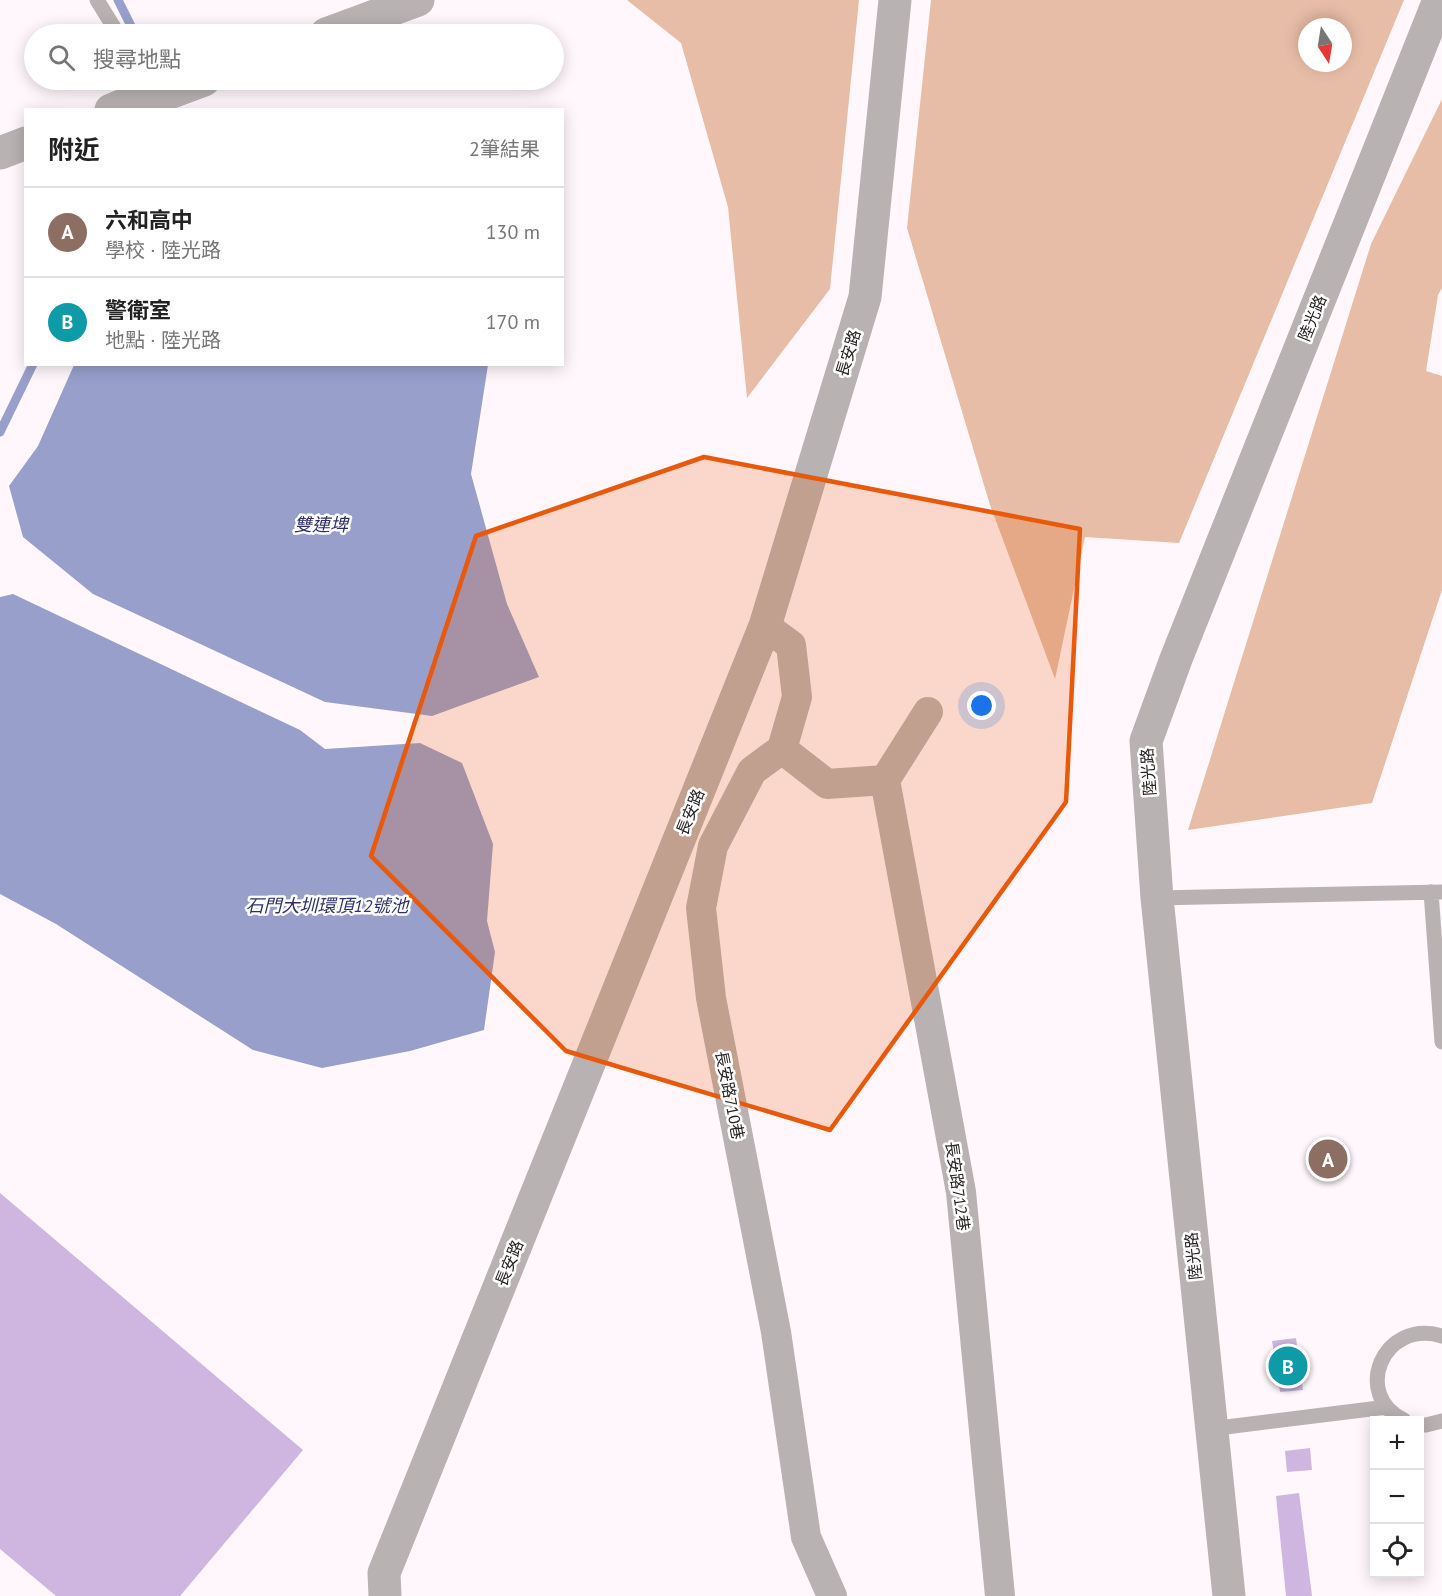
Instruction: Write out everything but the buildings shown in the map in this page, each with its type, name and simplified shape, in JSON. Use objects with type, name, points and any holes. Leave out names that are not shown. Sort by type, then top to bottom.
[{"type":"street","points":[[353,24],[418,0]]},
{"type":"street","name":"長安路","points":[[385,1596],[384,1573],[765,626],[865,297],[895,0]]},
{"type":"street","name":"陸光路","points":[[1229,1596],[1157,898],[1146,741],[1176,659],[1439,0]]},
{"type":"street","points":[[115,108],[151,90]]},
{"type":"street","points":[[0,153],[24,144]]},
{"type":"street","points":[[765,626],[791,645],[796,697],[782,749],[827,784],[885,780],[928,712]]},
{"type":"street","name":"長安路710巷","points":[[782,749],[752,771],[713,846],[701,908],[711,998],[776,1332],[806,1537],[832,1596]]},
{"type":"street","name":"長安路712巷","points":[[885,780],[961,1192],[1000,1596]]},
{"type":"street","points":[[1210,1429],[1209,1475],[1222,1596]]},
{"type":"lane","points":[[96,0],[111,24]]},
{"type":"lane","points":[[1157,898],[1437,892],[1442,1042]]},
{"type":"lane","points":[[1399,1416],[1387,1407],[1380,1394],[1377,1380],[1379,1365],[1386,1352],[1396,1342],[1409,1335],[1425,1333],[1442,1336]]},
{"type":"lane","points":[[1210,1429],[1387,1407]]},
{"type":"lane","points":[[1424,1425],[1442,1421]]},
{"type":"highlighted area","points":[[704,457],[1080,529],[1066,802],[830,1130],[566,1051],[371,856],[476,536]]},
{"type":"shaded area","points":[[627,0],[859,0],[830,289],[747,398],[728,207],[681,43]]},
{"type":"shaded area","points":[[931,0],[1404,0],[1179,543],[1085,537],[1055,679],[990,505],[907,228]]},
{"type":"shaded area","points":[[1442,99],[1442,288],[1438,295],[1426,371],[1442,376],[1442,590],[1372,803],[1188,830],[1371,244]]},
{"type":"water","name":"雙連埤","points":[[74,366],[488,366],[471,474],[507,604],[539,677],[432,716],[325,702],[93,594],[23,537],[9,486],[38,446]]},
{"type":"water","name":"石門大圳環頂12號池","points":[[13,594],[300,730],[325,749],[420,743],[462,763],[493,844],[487,921],[495,952],[484,1030],[410,1051],[322,1068],[253,1050],[56,924],[0,894],[0,597]]},
{"type":"waterway","points":[[118,0],[130,24]]},
{"type":"waterway","points":[[0,432],[32,366]]},
{"type":"place","name":"六和高中","points":[[1328,1159]]},
{"type":"place","name":"警衛室","points":[[1288,1366]]}]
